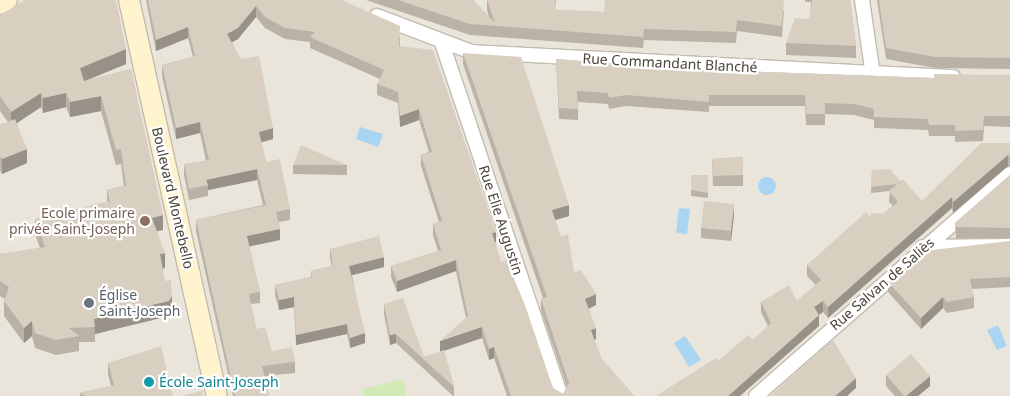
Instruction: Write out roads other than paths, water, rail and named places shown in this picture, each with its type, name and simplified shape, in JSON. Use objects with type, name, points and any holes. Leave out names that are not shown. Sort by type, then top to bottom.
[{"type":"main road","points":[[0,4],[7,0]]},
{"type":"main road","name":"Boulevard Montebello","points":[[129,0],[218,396]]},
{"type":"street","points":[[862,0],[873,75]]},
{"type":"street","name":"Rue Commandant Blanché","points":[[364,11],[442,43],[472,52],[873,75],[971,78]]},
{"type":"street","name":"Rue Elie Augustin","points":[[442,43],[561,396]]},
{"type":"street","name":"Rue Salvan de Saliès","points":[[756,396],[923,248],[1010,174]]},
{"type":"street","points":[[923,248],[1010,246]]},
{"type":"water","points":[[360,127],[383,134],[378,147],[356,139]]},
{"type":"water","points":[[763,177],[771,177],[776,182],[774,193],[763,195],[758,190],[758,182]]},
{"type":"water","points":[[679,208],[690,209],[687,234],[676,233]]},
{"type":"water","points":[[998,325],[1007,346],[997,350],[987,330]]},
{"type":"water","points":[[685,336],[701,360],[689,367],[674,343]]},
{"type":"place","name":"Ecole primaire privée Saint-Joseph","points":[[145,221]]},
{"type":"place","name":"Église Saint-Joseph","points":[[89,303]]},
{"type":"place","name":"École Saint-Joseph","points":[[149,382]]}]
